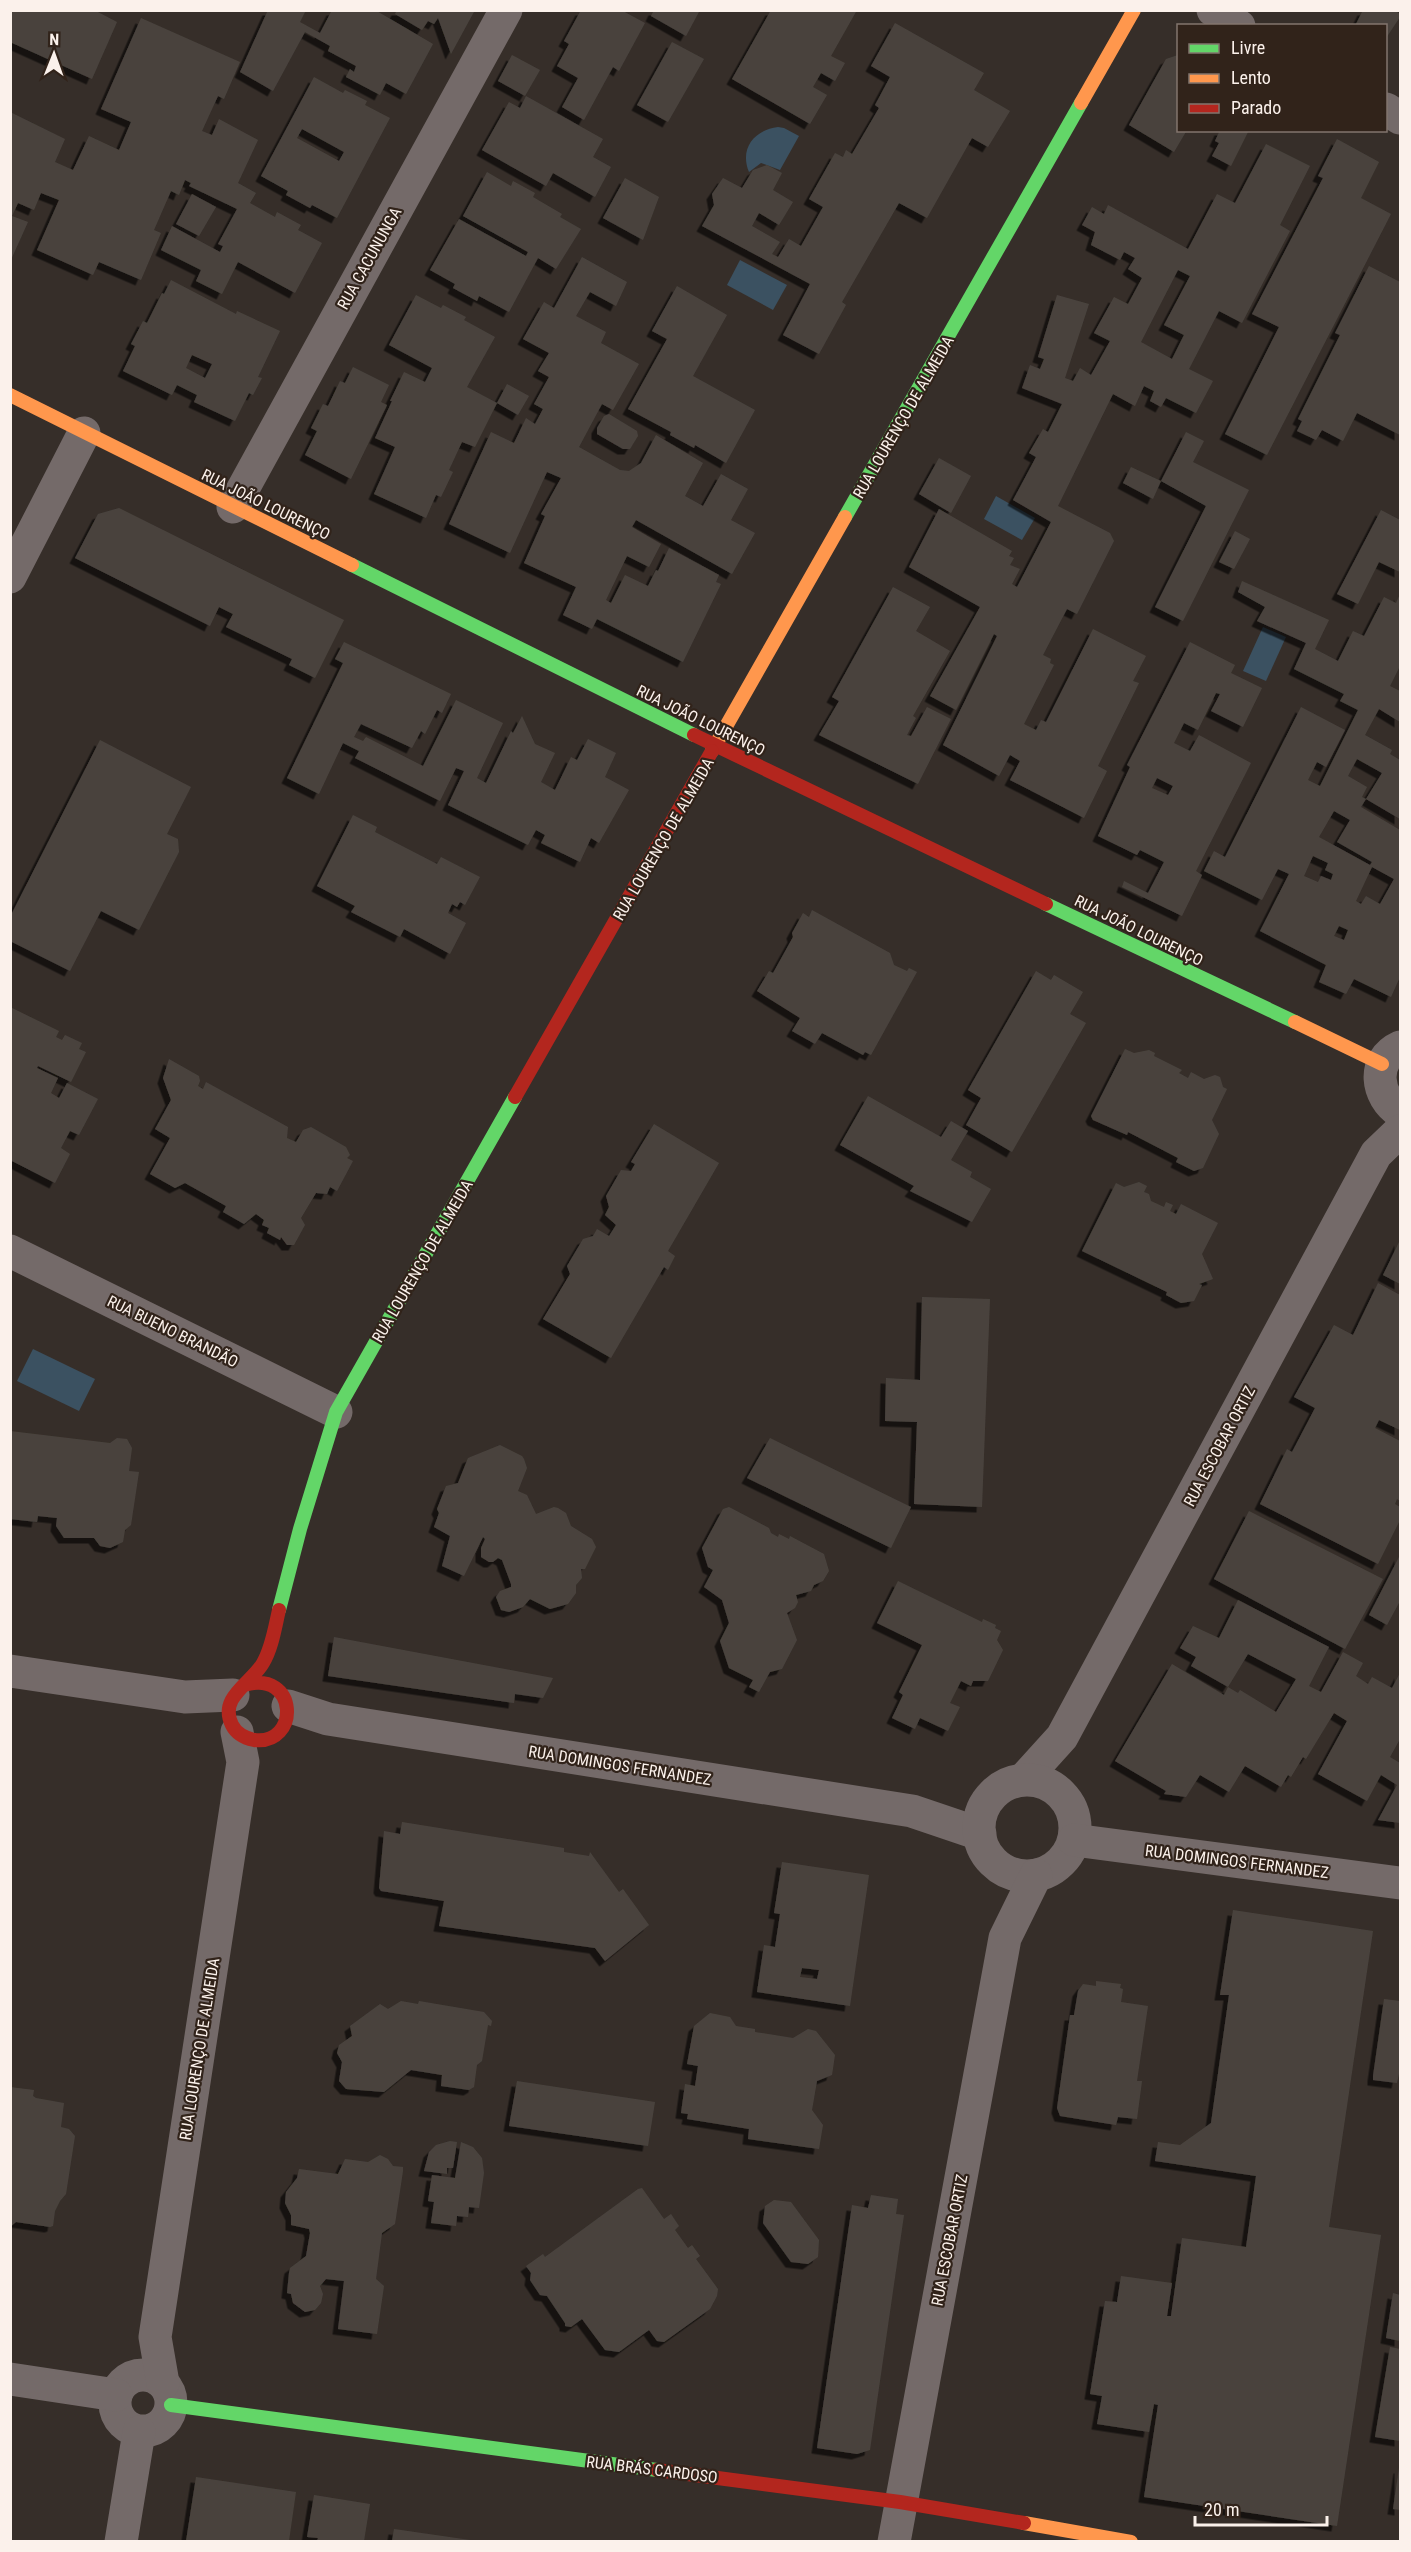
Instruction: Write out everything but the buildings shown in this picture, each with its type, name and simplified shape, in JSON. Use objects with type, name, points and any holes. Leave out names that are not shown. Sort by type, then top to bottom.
[{"type":"street","name":"RUA CACUNUNGA","points":[[233,507],[506,10]]},
{"type":"street","name":"RUA LOURENÇO DE ALMEIDA","points":[[167,2394],[155,2337],[256,1711],[309,1496],[336,1412],[1134,10]]},
{"type":"street","points":[[1213,10],[1236,24]]},
{"type":"street","points":[[1387,110],[1401,118]]},
{"type":"street","name":"RUA JOÃO LOURENÇO","points":[[10,395],[1392,1080]]},
{"type":"street","points":[[10,577],[84,433]]},
{"type":"street","name":"RUA ESCOBAR ORTIZ","points":[[1024,1779],[1062,1737],[1376,1154],[1392,1080]]},
{"type":"street","name":"RUA ESCOBAR ORTIZ","points":[[1376,1154],[1401,1131]]},
{"type":"street","name":"RUA BUENO BRANDÃO","points":[[10,1251],[336,1412]]},
{"type":"street","name":"RUA DOMINGOS FERNANDEZ","points":[[10,1671],[185,1697],[256,1711],[328,1719],[981,1820]]},
{"type":"street","name":"RUA ESCOBAR ORTIZ","points":[[1057,1789],[1062,1737]]},
{"type":"street","points":[[1024,1779],[1047,1783],[1057,1789],[1072,1810],[1075,1824],[1074,1840],[1068,1854],[1058,1866],[1036,1875],[1016,1874],[996,1867],[987,1857],[981,1820],[1000,1788],[1024,1779]]},
{"type":"street","name":"RUA DOMINGOS FERNANDEZ","points":[[1074,1840],[1401,1883]]},
{"type":"street","name":"RUA ESCOBAR ORTIZ","points":[[996,1867],[1005,1938]]},
{"type":"street","name":"RUA ESCOBAR ORTIZ","points":[[894,2541],[1005,1938],[1036,1875]]},
{"type":"street","name":"RUA LOURENÇO DE ALMEIDA","points":[[121,2388],[155,2337]]},
{"type":"street","points":[[10,2379],[121,2388],[138,2376],[151,2376],[167,2394],[166,2420],[154,2430],[139,2432],[124,2424],[116,2411],[121,2388]]},
{"type":"street","name":"RUA BRÁS CARDOSO","points":[[167,2394],[900,2502],[1131,2541]]},
{"type":"street","points":[[121,2541],[139,2432]]},
{"type":"water","points":[[778,127],[799,136],[780,170],[761,163],[749,172],[746,155],[751,142],[762,132]]},
{"type":"water","points":[[740,260],[787,285],[773,310],[727,285]]},
{"type":"water","points":[[996,496],[1035,518],[1022,540],[984,519]]},
{"type":"water","points":[[1263,627],[1286,637],[1266,681],[1243,671]]},
{"type":"water","points":[[33,1349],[95,1379],[79,1411],[17,1381]]},
{"type":"traffic: fast","points":[[845,517],[1081,103]]},
{"type":"traffic: fast","points":[[352,565],[694,735]]},
{"type":"traffic: fast","points":[[1046,904],[1295,1022]]},
{"type":"traffic: fast","points":[[279,1610],[300,1529],[336,1412],[515,1097]]},
{"type":"traffic: fast","points":[[171,2405],[657,2470]]},
{"type":"traffic: slow","points":[[1081,103],[1134,10]]},
{"type":"traffic: slow","points":[[10,395],[352,565]]},
{"type":"traffic: slow","points":[[712,751],[845,517]]},
{"type":"traffic: slow","points":[[1295,1022],[1382,1064]]},
{"type":"traffic: slow","points":[[1024,2523],[1131,2542]]},
{"type":"traffic: jam","points":[[694,735],[1046,904]]},
{"type":"traffic: jam","points":[[515,1097],[712,751]]},
{"type":"traffic: jam","points":[[244,1685],[262,1683],[275,1688],[283,1697],[287,1709],[286,1721],[280,1732],[269,1739],[254,1740],[238,1733],[232,1725],[229,1706],[238,1691],[263,1663],[273,1637],[279,1610]]},
{"type":"traffic: jam","points":[[657,2470],[900,2502],[1024,2523]]}]
